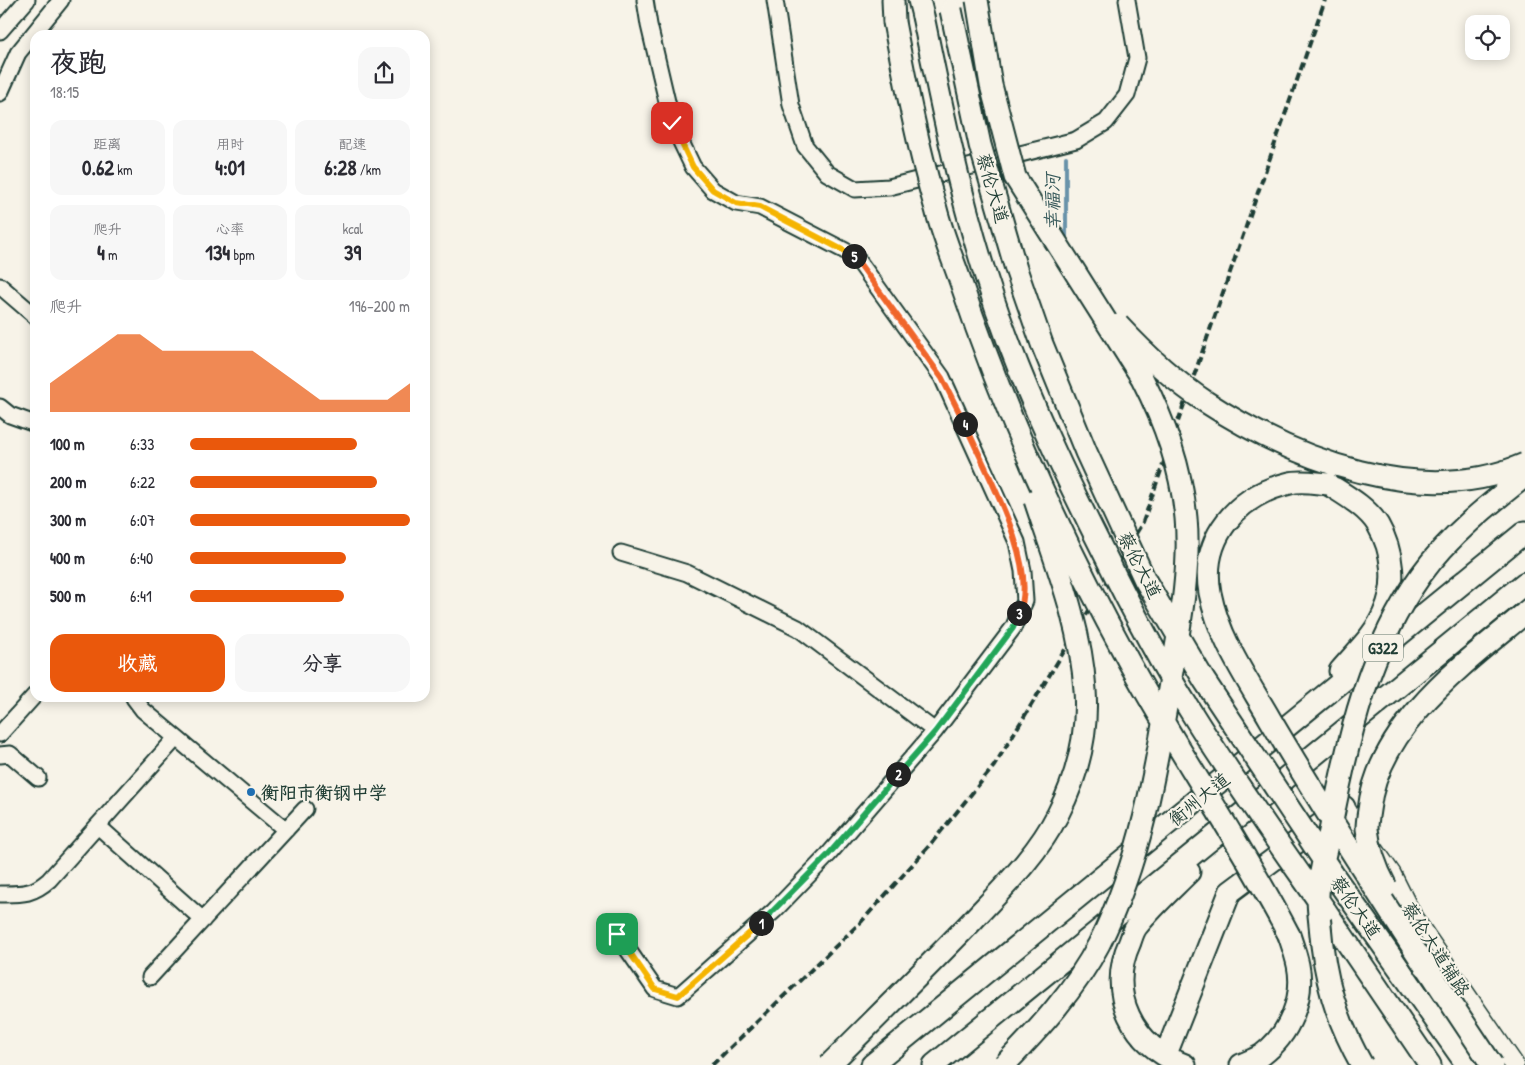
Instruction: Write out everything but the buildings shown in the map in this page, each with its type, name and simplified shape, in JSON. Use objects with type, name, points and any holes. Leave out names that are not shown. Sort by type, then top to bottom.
[{"type":"highway","points":[[829,1065],[918,977],[1002,889],[1031,854],[1058,815],[1075,777],[1084,735],[1086,691],[1081,653],[1072,615],[1002,397],[936,210],[909,101],[894,22],[892,0]]},
{"type":"highway","points":[[978,0],[991,85],[1015,177],[1142,378],[1170,438],[1179,473],[1186,519],[1185,572],[1181,621],[1150,798],[1139,844],[1119,900],[1098,946],[1070,989],[1037,1031],[1004,1065]]},
{"type":"highway","name":"蔡伦大道","points":[[951,5],[980,144],[1016,269],[1042,344],[1086,452],[1145,580],[1204,680],[1332,873],[1467,1065]]},
{"type":"highway","name":"蔡伦大道","points":[[921,8],[952,154],[986,277],[1027,389],[1068,483],[1148,640],[1190,711],[1236,782],[1430,1065]]},
{"type":"highway","points":[[1085,290],[1119,327],[1159,365],[1205,401],[1258,433],[1301,451],[1382,476],[1420,482],[1470,479],[1512,470],[1525,464]]},
{"type":"highway","points":[[1002,397],[1048,502],[1128,660],[1185,762],[1264,888],[1289,935],[1298,966],[1299,994],[1292,1019],[1279,1039],[1262,1055],[1241,1065]]},
{"type":"highway","points":[[1362,1065],[1344,1033],[1330,994],[1321,945],[1318,895],[1348,746],[1368,676],[1391,622],[1422,574],[1455,535],[1525,476]]},
{"type":"highway","points":[[1308,710],[1369,637],[1385,613],[1392,583],[1390,554],[1377,524],[1355,501],[1328,484],[1292,482],[1260,493],[1237,508],[1217,534],[1209,564],[1210,591],[1217,621],[1235,658],[1309,785],[1425,966],[1492,1065]]},
{"type":"highway","name":"衡州大道","points":[[872,1065],[1525,532]]},
{"type":"highway","name":"G322","points":[[1264,796],[1525,583]]},
{"type":"highway","points":[[1425,966],[1378,873],[1367,829],[1371,788],[1384,756],[1406,724],[1478,652],[1525,612]]},
{"type":"highway","points":[[934,1065],[1264,796]]},
{"type":"highway","points":[[1185,1065],[1169,1059],[1156,1049],[1132,1024],[1123,1000],[1119,978],[1125,952],[1137,926],[1264,796]]},
{"type":"highway","points":[[1168,1049],[1230,892],[1344,807]]},
{"type":"main road","name":"蔡伦大道辅路","points":[[1344,807],[1391,874],[1413,918],[1514,1065]]},
{"type":"street","points":[[0,31],[27,0]]},
{"type":"street","points":[[37,30],[61,0]]},
{"type":"street","points":[[617,934],[655,989],[678,996],[774,911],[828,855],[935,732],[1013,628],[1025,601],[1023,571],[1017,542],[955,402],[942,378],[855,256],[760,207],[736,203],[713,190],[693,167],[672,123],[648,25],[645,0]]},
{"type":"street","points":[[775,0],[791,105],[805,146],[827,173],[855,188],[889,187],[1076,140],[1106,122],[1127,95],[1137,58],[1127,0]]},
{"type":"street","points":[[0,93],[18,53],[30,38]]},
{"type":"street","points":[[0,286],[30,312]]},
{"type":"street","points":[[0,407],[10,415],[30,422]]},
{"type":"street","points":[[622,553],[687,573],[798,628],[935,732]]},
{"type":"street","points":[[30,701],[0,734],[9,742],[5,755],[38,778]]},
{"type":"street","points":[[137,702],[143,710],[286,830]]},
{"type":"street","points":[[0,894],[27,894],[38,890],[176,738]]},
{"type":"street","points":[[150,977],[305,809]]},
{"type":"street","points":[[98,826],[203,920]]},
{"type":"waterway","name":"幸福河","points":[[1066,157],[1066,242]]},
{"type":"railway","points":[[712,1065],[862,921],[930,845],[994,766],[1143,522],[1325,0]]},
{"type":"place","name":"衡阳市衡钢中学","points":[[251,792]]},
{"type":"route","points":[[617,934],[655,989],[678,996],[774,911],[828,855],[935,732],[1013,628],[1025,601],[1023,571],[1017,542],[955,402],[942,378],[855,256],[760,207],[736,203],[713,190],[693,167],[672,123]]}]
